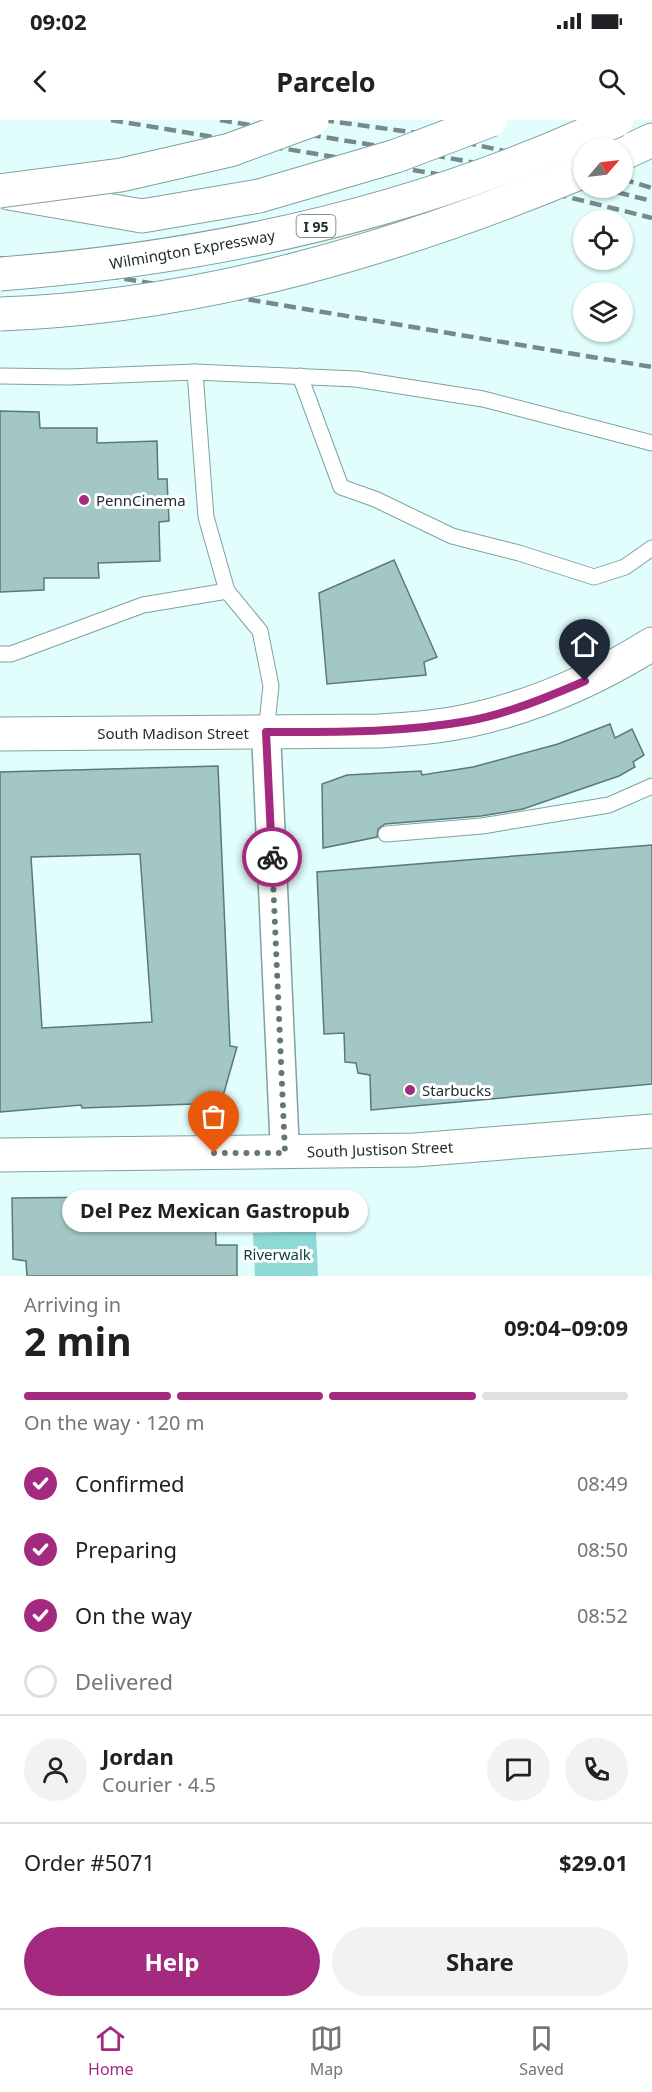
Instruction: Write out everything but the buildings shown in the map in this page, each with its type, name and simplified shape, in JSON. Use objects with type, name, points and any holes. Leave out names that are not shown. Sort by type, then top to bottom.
[{"type":"main road","points":[[0,191],[121,175],[230,150],[312,120]]},
{"type":"main road","points":[[0,191],[142,216],[259,196],[396,156],[491,120]]},
{"type":"main road","name":"Wilmington Expressway","points":[[0,274],[94,266],[206,250],[353,217],[495,172],[617,120]]},
{"type":"main road","points":[[633,149],[652,140]]},
{"type":"main road","points":[[0,314],[104,306],[271,276],[426,232],[573,175]]},
{"type":"main road","name":"South Madison Street","points":[[0,734],[379,731],[471,720],[565,690],[605,673],[652,644]]},
{"type":"main road","name":"South Justison Street","points":[[0,1155],[415,1150],[652,1131]]},
{"type":"street","points":[[266,732],[285,1153]]},
{"type":"lane","points":[[0,376],[68,377],[195,372],[356,379],[483,399],[652,443]]},
{"type":"lane","points":[[195,372],[206,517],[227,591],[260,631],[271,686],[266,732]]},
{"type":"lane","points":[[300,376],[341,487],[375,499],[452,537],[519,553],[594,577],[625,567],[652,548]]},
{"type":"lane","points":[[0,654],[11,654],[143,605],[227,591]]},
{"type":"lane","points":[[386,834],[482,826],[609,805],[652,786]]},
{"type":"green space","name":"Riverwalk","points":[[316,1231],[318,1276],[255,1276],[253,1233]]},
{"type":"railway","points":[[111,120],[552,193],[652,218]]},
{"type":"railway","points":[[220,120],[573,181]]},
{"type":"railway","points":[[322,120],[425,134],[573,166]]},
{"type":"railway","points":[[633,182],[652,188]]},
{"type":"railway","points":[[633,196],[652,201]]},
{"type":"railway","points":[[0,258],[652,367]]},
{"type":"way so far","points":[[214,1153],[285,1153],[272,857]]},
{"type":"place","name":"PennCinema","points":[[84,500]]},
{"type":"place","name":"Starbucks","points":[[410,1090]]},
{"type":"place","name":"Del Pez Mexican Gastropub","points":[[214,1153]]},
{"type":"route","points":[[272,857],[266,732],[379,731],[450,724],[522,705],[585,681]]}]
